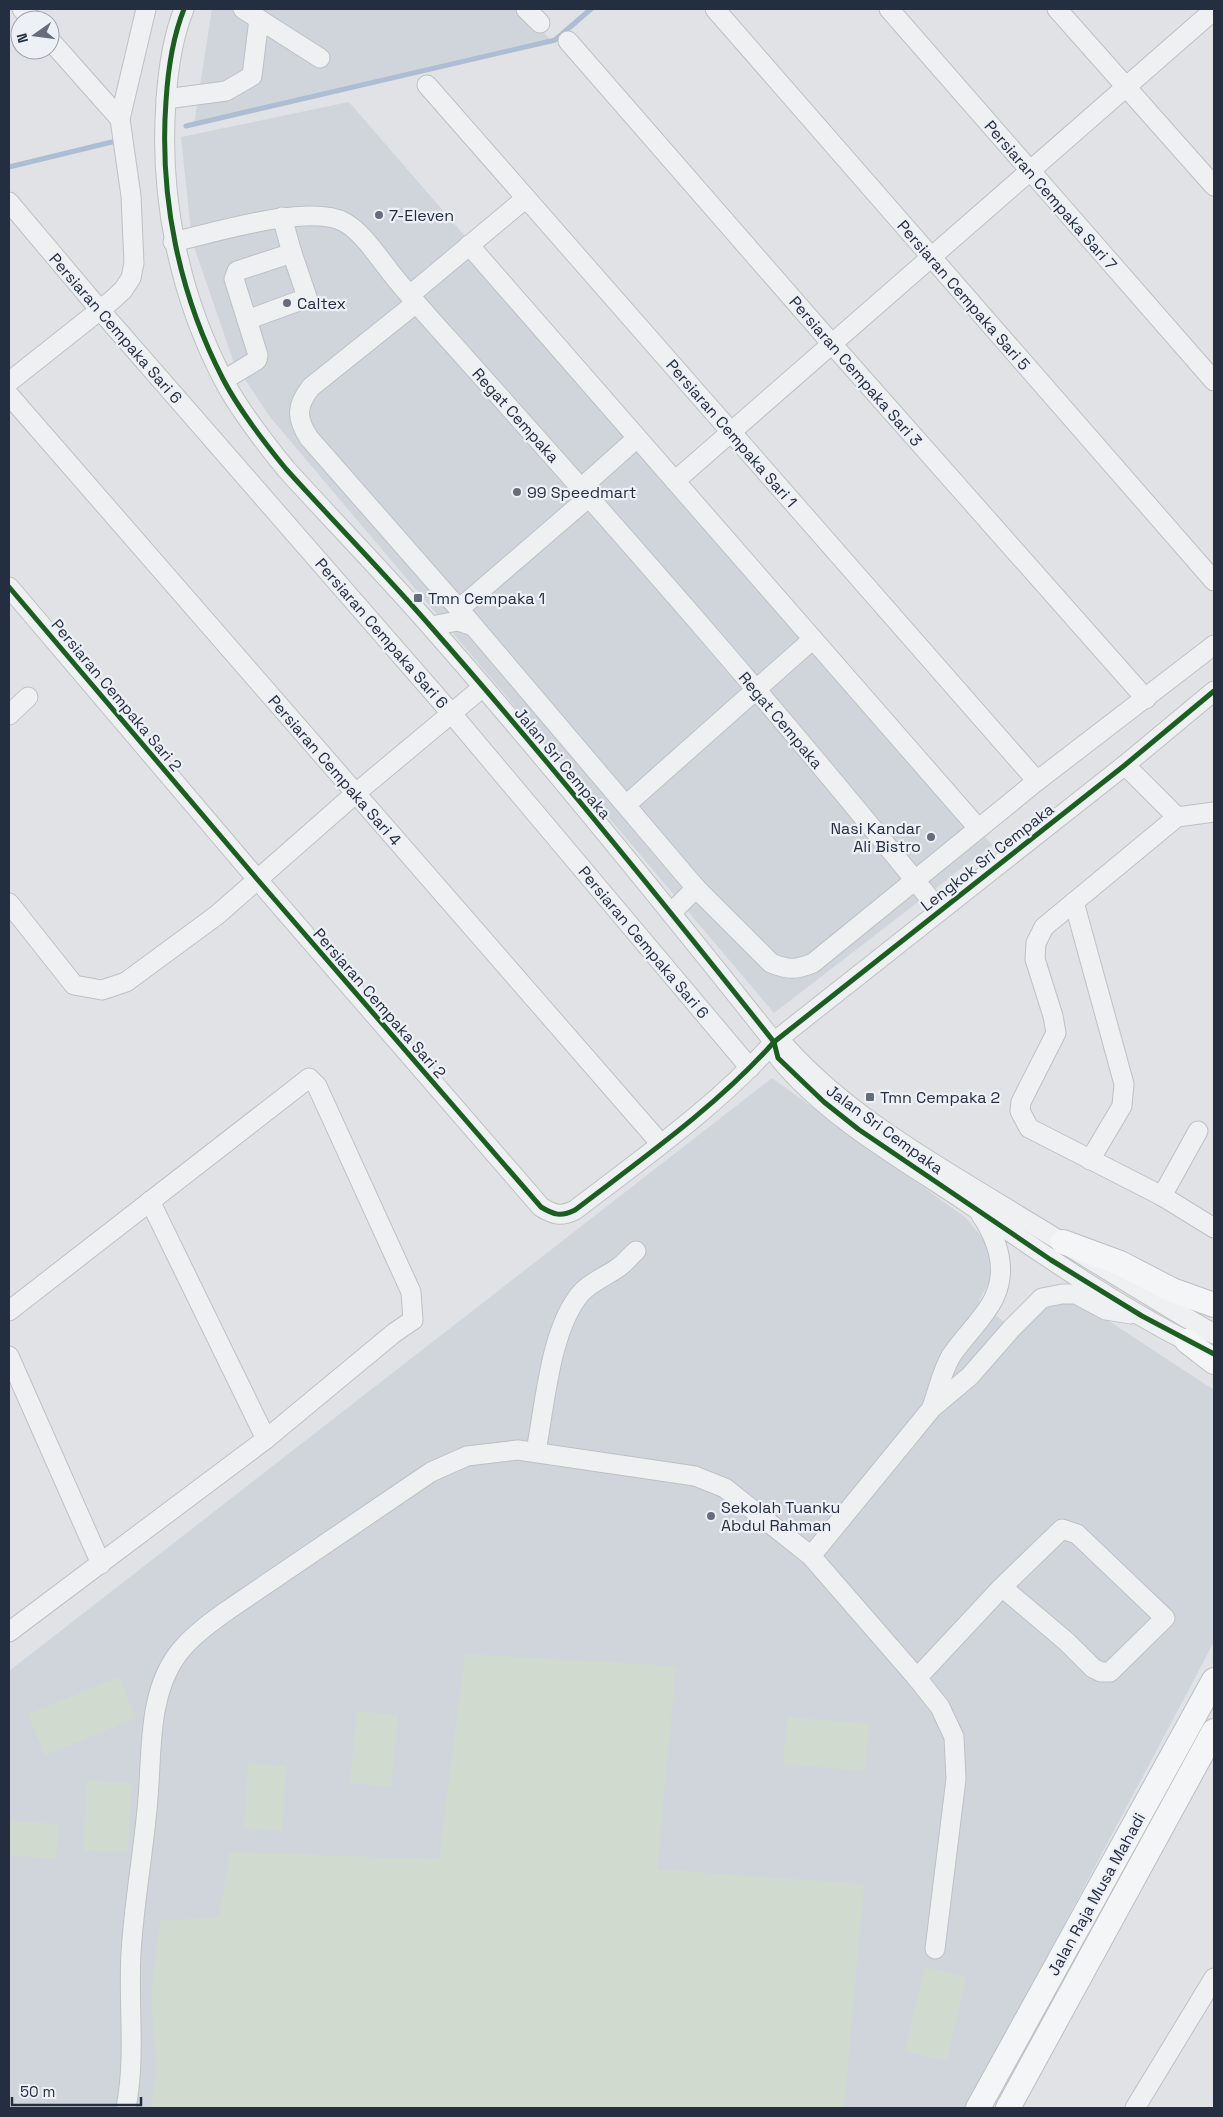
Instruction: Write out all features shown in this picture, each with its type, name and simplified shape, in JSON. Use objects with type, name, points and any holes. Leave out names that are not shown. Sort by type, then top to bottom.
[{"type":"main road","points":[[1063,1242],[1120,1263],[1172,1290],[1214,1305]]},
{"type":"main road","points":[[1187,1341],[1214,1362]]},
{"type":"main road","name":"Jalan Raja Musa Mahadi","points":[[978,2108],[1214,1680]]},
{"type":"main road","name":"Jalan Raja Musa Mahadi","points":[[1008,2108],[1214,1731]]},
{"type":"street","points":[[9,382],[100,310],[123,290],[131,278],[134,263],[131,196],[120,120],[146,9]]},
{"type":"street","name":"Jalan Sri Cempaka","points":[[184,9],[168,64],[164,124],[165,181],[174,242],[197,322],[224,380],[267,446],[431,626],[671,912],[774,1042],[778,1058],[824,1102],[864,1134],[1051,1260],[1142,1316],[1214,1354]]},
{"type":"street","points":[[526,9],[540,23]]},
{"type":"street","name":"Persiaran Cempaka Sari 5","points":[[716,9],[1214,581]]},
{"type":"street","name":"Persiaran Cempaka Sari 7","points":[[889,9],[1214,381]]},
{"type":"street","points":[[1057,9],[1214,186]]},
{"type":"street","points":[[675,481],[1214,10]]},
{"type":"street","points":[[166,99],[226,91],[252,76],[251,14]]},
{"type":"street","points":[[251,14],[320,58]]},
{"type":"street","name":"Persiaran Cempaka Sari 3","points":[[568,41],[832,344],[1146,698]]},
{"type":"street","points":[[60,51],[120,120]]},
{"type":"street","name":"Persiaran Cempaka Sari 1","points":[[427,85],[1037,782]]},
{"type":"street","name":"Jalan Sri Cempaka","points":[[526,198],[469,245],[413,299],[311,387],[301,399],[299,412],[302,426],[309,438],[459,609],[696,888],[771,963],[784,969],[800,969],[813,963],[978,828],[1214,645]]},
{"type":"street","name":"Persiaran Cempaka Sari 6","points":[[9,202],[100,310],[452,714],[750,1068]]},
{"type":"street","name":"Regat Cempaka","points":[[174,242],[282,217],[316,214],[345,222],[358,233],[413,299],[756,690],[939,910]]},
{"type":"street","points":[[247,320],[307,297],[282,217]]},
{"type":"street","points":[[469,245],[978,828]]},
{"type":"street","points":[[224,380],[257,360],[258,355],[234,279],[237,271],[292,253]]},
{"type":"street","name":"Persiaran Cempaka Sari 4","points":[[9,395],[660,1144]]},
{"type":"street","points":[[459,609],[585,493],[637,438]]},
{"type":"street","name":"Persiaran Cempaka Sari 2","points":[[9,586],[257,879],[541,1207],[552,1214],[564,1216],[575,1210],[660,1144],[750,1068],[774,1042]]},
{"type":"street","points":[[431,626],[439,614],[442,604],[440,588]]},
{"type":"street","points":[[431,626],[458,621],[473,626]]},
{"type":"street","points":[[626,805],[813,639]]},
{"type":"street","points":[[9,903],[74,985],[102,990],[126,982],[217,915],[356,793],[483,687]]},
{"type":"street","name":"Lengkok Sri Cempaka","points":[[774,1042],[1125,765],[1214,691]]},
{"type":"street","points":[[9,715],[28,697]]},
{"type":"street","points":[[1125,765],[1177,817]]},
{"type":"street","points":[[1214,812],[1177,817],[1044,927],[1036,943],[1035,959],[1053,1016],[1056,1033],[1021,1102],[1020,1111],[1028,1128],[1162,1196],[1214,1228]]},
{"type":"street","points":[[671,912],[696,888]]},
{"type":"street","points":[[1074,902],[1124,1084],[1122,1106],[1090,1160]]},
{"type":"street","name":"Jalan Sri Cempaka","points":[[774,1042],[785,1046],[826,1086],[888,1134],[930,1162],[1214,1334]]},
{"type":"street","points":[[9,1310],[308,1078],[317,1086],[410,1292],[413,1320],[394,1333],[266,1439],[9,1632]]},
{"type":"street","points":[[1162,1196],[1198,1131]]},
{"type":"street","points":[[150,1201],[266,1439]]},
{"type":"street","points":[[932,1408],[950,1358],[994,1297],[1001,1273],[999,1254],[992,1231],[979,1211]]},
{"type":"street","points":[[536,1451],[557,1340],[566,1316],[582,1292],[600,1277],[619,1267],[636,1250]]},
{"type":"street","points":[[812,1556],[932,1408],[970,1376],[1012,1328],[1042,1298],[1062,1294],[1076,1294],[1106,1310],[1142,1316]]},
{"type":"street","points":[[9,1356],[101,1564]]},
{"type":"street","points":[[126,2108],[132,2070],[131,1953],[146,1817],[155,1709],[163,1682],[177,1656],[200,1631],[228,1610],[430,1472],[468,1456],[518,1450],[536,1451],[695,1476],[725,1488],[812,1556],[940,1707],[954,1737],[956,1779],[935,1949]]},
{"type":"street","points":[[917,1678],[1002,1587],[1062,1529],[1077,1534],[1165,1618],[1110,1672],[1101,1672],[1093,1668],[1067,1642],[1002,1587]]},
{"type":"street","points":[[1134,2108],[1214,1978]]},
{"type":"shaded area","points":[[212,9],[525,9],[551,41],[194,124]]},
{"type":"shaded area","points":[[349,102],[992,845],[774,1013],[270,417],[234,363],[192,241],[181,137]]},
{"type":"shaded area","name":"Sekolah Tuanku Abdul Rahman","points":[[772,1078],[966,1218],[990,1247],[994,1260],[990,1280],[979,1301],[1015,1331],[1029,1318],[1050,1306],[1066,1301],[1083,1304],[1214,1390],[1214,1642],[967,2108],[9,2108],[9,1671]]},
{"type":"shaded area","points":[[465,1654],[676,1666],[657,1869],[864,1884],[844,2108],[150,2108],[157,2070],[151,1997],[160,1920],[219,1918],[230,1852],[439,1859]]},
{"type":"shaded area","points":[[119,1677],[136,1718],[45,1755],[28,1714]]},
{"type":"shaded area","points":[[357,1711],[398,1715],[391,1787],[350,1783]]},
{"type":"shaded area","points":[[787,1717],[869,1724],[865,1771],[783,1764]]},
{"type":"shaded area","points":[[248,1763],[286,1766],[282,1831],[244,1828]]},
{"type":"shaded area","points":[[87,1780],[132,1783],[127,1853],[83,1850]]},
{"type":"shaded area","points":[[9,1821],[59,1824],[56,1859],[9,1855]]},
{"type":"shaded area","points":[[925,1967],[966,1977],[947,2061],[905,2051]]},
{"type":"waterway","points":[[186,126],[555,40],[591,9]]},
{"type":"waterway","points":[[9,167],[112,142]]},
{"type":"cycle path","points":[[184,9],[176,32],[169,66],[166,101],[166,173],[169,209],[175,244],[184,279],[208,347],[229,391],[261,437],[286,469],[432,628],[563,781],[774,1042],[778,1058],[824,1102],[858,1129],[1051,1260],[1142,1316],[1214,1354]]},
{"type":"cycle path","points":[[9,587],[257,879],[541,1207],[558,1214],[566,1214],[575,1210],[653,1151],[704,1110],[774,1042],[1125,765],[1214,691]]},
{"type":"place","name":"7-Eleven","points":[[379,215]]},
{"type":"place","name":"Caltex","points":[[287,303]]},
{"type":"place","name":"99 Speedmart","points":[[517,492]]},
{"type":"place","name":"Tmn Cempaka 1","points":[[418,598]]},
{"type":"place","name":"Nasi Kandar Ali Bistro","points":[[931,837]]},
{"type":"place","name":"Tmn Cempaka 2","points":[[870,1097]]},
{"type":"place","name":"Sekolah Tuanku Abdul Rahman","points":[[711,1516]]}]
